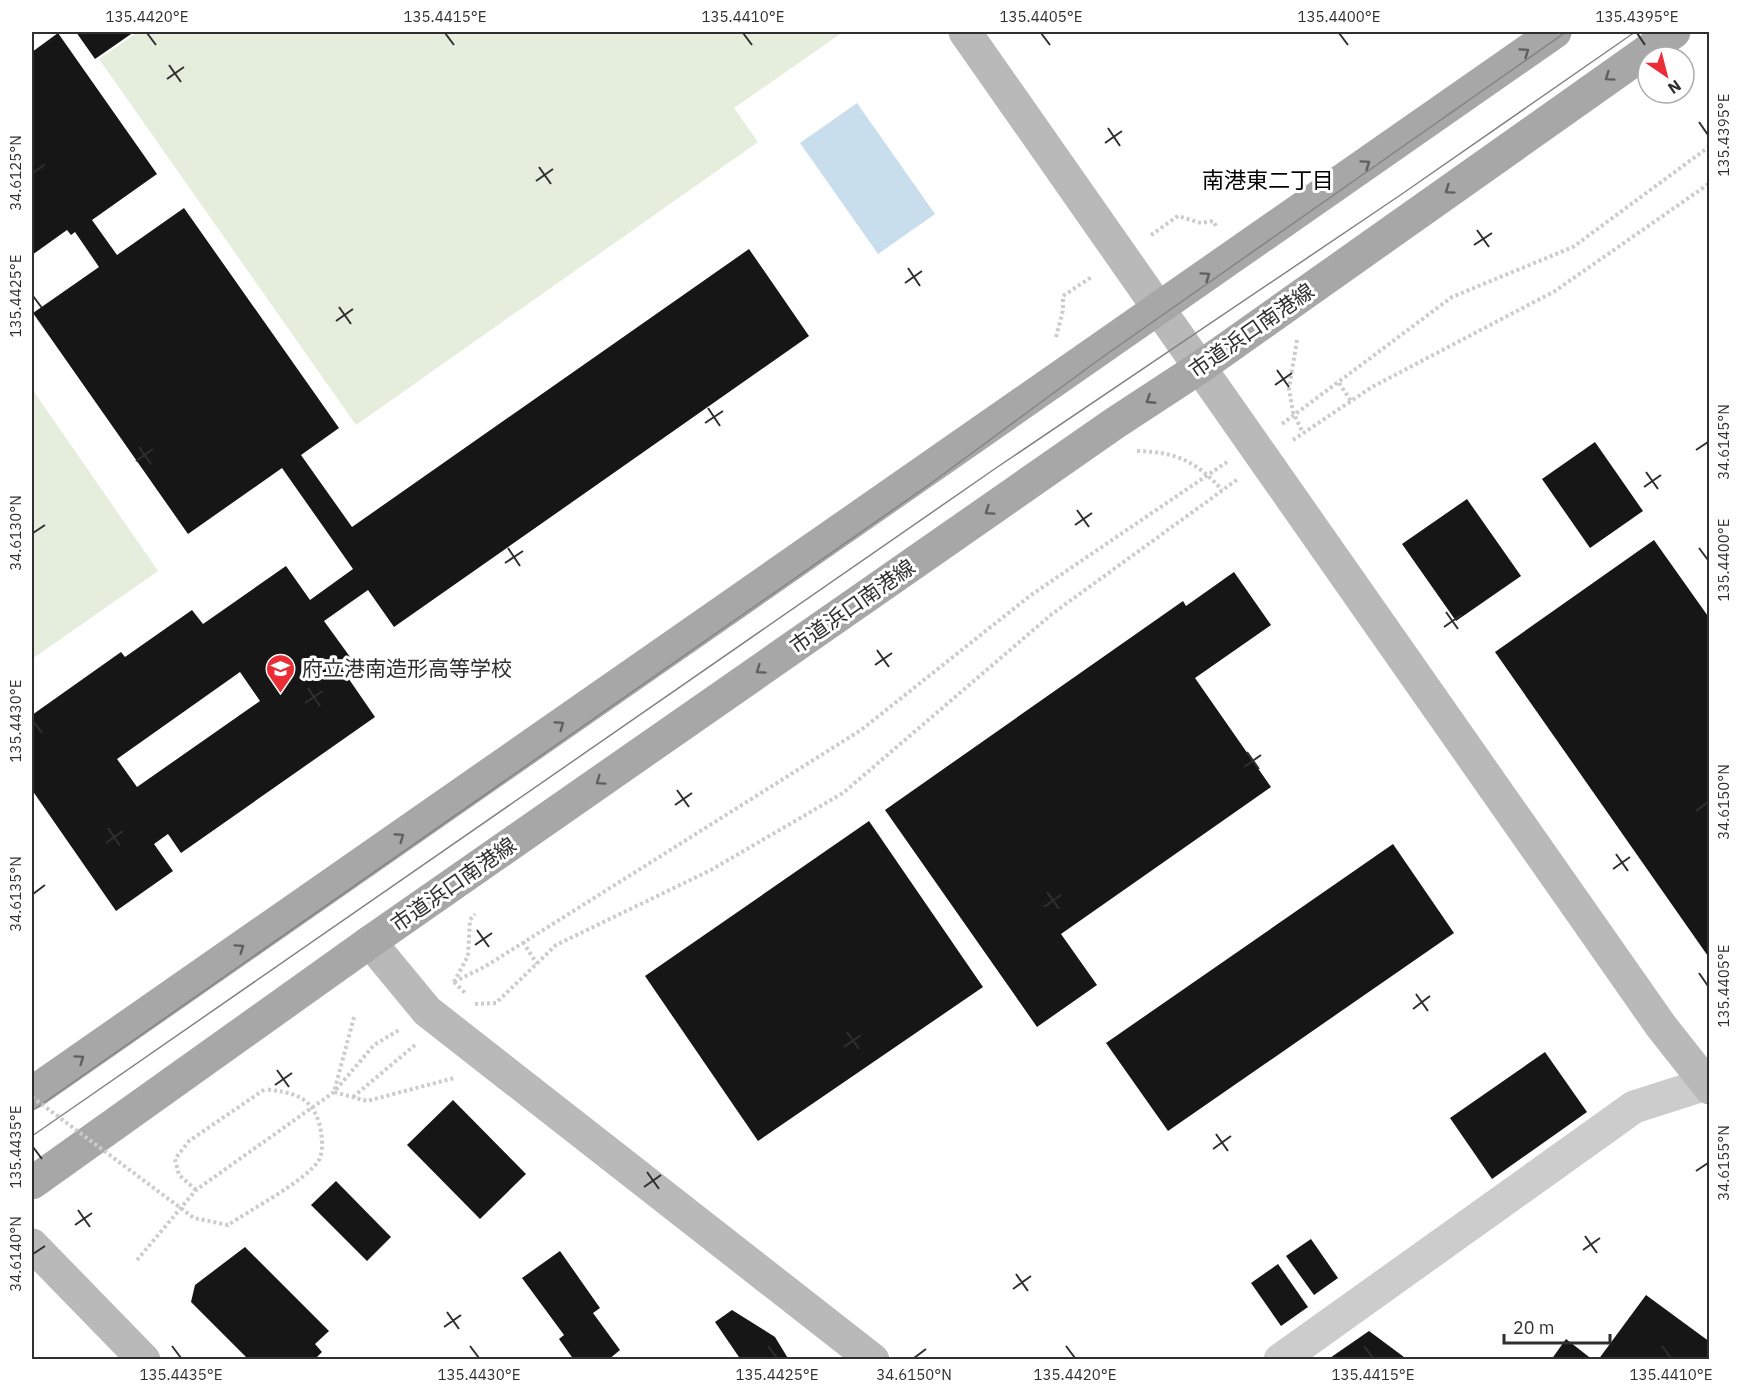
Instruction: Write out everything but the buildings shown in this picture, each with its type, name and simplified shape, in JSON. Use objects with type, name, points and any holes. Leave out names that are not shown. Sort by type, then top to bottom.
[{"type":"main road","points":[[32,1095],[1555,32]]},
{"type":"main road","name":"市道浜口南港線","points":[[32,1183],[370,942],[1115,423],[1199,368],[1674,32]]},
{"type":"street","points":[[965,32],[1661,1026],[1708,1085],[1634,1107],[1280,1359]]},
{"type":"street","points":[[370,942],[427,1011],[873,1359]]},
{"type":"street","points":[[32,1245],[144,1359]]},
{"type":"path","points":[[1276,429],[1452,297],[1573,246],[1710,146]]},
{"type":"path","points":[[1298,342],[1291,365],[1289,389],[1293,412],[1303,434],[1372,387],[1555,291],[1710,183]]},
{"type":"path","points":[[1178,216],[1201,223],[1213,220]]},
{"type":"path","points":[[1055,335],[1063,310],[1063,296]]},
{"type":"path","points":[[1339,383],[1351,401]]},
{"type":"path","points":[[454,982],[476,1005],[496,1003],[556,945],[711,870],[843,793],[1052,614],[1222,490],[1205,472],[1184,458],[1160,452],[1135,451]]},
{"type":"path","points":[[454,982],[523,942],[861,730],[1031,595],[1230,460]]},
{"type":"path","points":[[523,942],[537,964]]},
{"type":"path","points":[[136,1260],[196,1190],[334,1092],[375,1045],[427,1011],[454,982],[468,956]]},
{"type":"path","points":[[334,1092],[354,1017]]},
{"type":"path","points":[[353,1097],[415,1044]]},
{"type":"path","points":[[334,1092],[367,1101],[454,1077]]},
{"type":"path","points":[[32,1095],[194,1218],[228,1225],[304,1175],[320,1159],[322,1134],[315,1110],[296,1094],[265,1089],[189,1141],[175,1159],[179,1175],[196,1190]]},
{"type":"green space","points":[[138,32],[843,32],[734,108],[758,142],[356,425],[99,59]]},
{"type":"green space","points":[[32,389],[158,571],[32,659]]},
{"type":"water","points":[[857,103],[935,214],[878,254],[800,143]]},
{"type":"tram line","points":[[32,1111],[930,484],[1097,361],[1566,32]]},
{"type":"tram line","points":[[32,1136],[996,468],[1399,196],[1635,32]]},
{"type":"place","name":"府立港南造形高等学校","points":[[281,694]]},
{"type":"district","name":"南港東二丁目","points":[[1268,179]]}]
